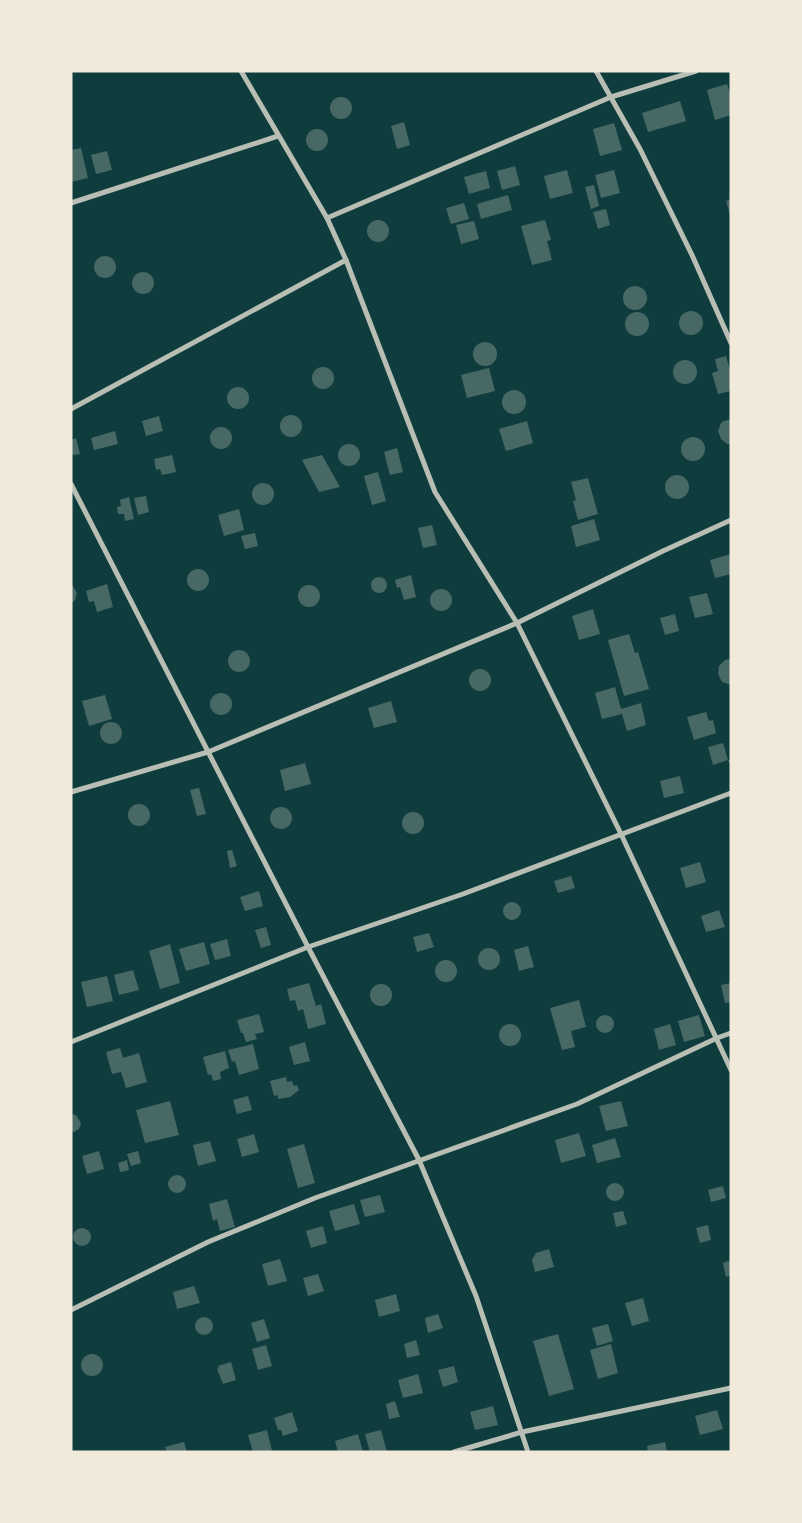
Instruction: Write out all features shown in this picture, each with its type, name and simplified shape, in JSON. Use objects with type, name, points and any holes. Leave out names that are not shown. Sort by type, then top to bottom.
[{"type":"street","points":[[242,71],[327,218],[346,260],[435,492],[517,623],[621,834],[731,1070]]},
{"type":"street","points":[[596,71],[640,149],[683,237],[731,343]]},
{"type":"street","points":[[327,218],[611,97],[696,71]]},
{"type":"street","points":[[71,203],[278,136]]},
{"type":"street","points":[[71,409],[346,260]]},
{"type":"street","points":[[71,484],[419,1160],[476,1296],[528,1452]]},
{"type":"street","points":[[71,792],[208,752],[517,623],[731,520]]},
{"type":"street","points":[[71,1042],[308,947],[463,894],[731,793]]},
{"type":"street","points":[[71,1310],[208,1242],[316,1198],[577,1104],[731,1033]]},
{"type":"street","points":[[454,1452],[522,1432],[731,1388]]},
{"type":"building","points":[[727,84],[731,96],[731,115],[715,120],[707,90]]},
{"type":"building","points":[[337,97],[345,97],[352,104],[352,112],[345,119],[337,119],[330,112],[330,104]]},
{"type":"building","points":[[680,101],[686,121],[648,132],[642,113]]},
{"type":"building","points":[[404,122],[410,145],[397,149],[391,126]]},
{"type":"building","points":[[614,123],[622,150],[600,156],[593,129]]},
{"type":"building","points":[[313,129],[321,129],[328,136],[328,144],[321,151],[313,151],[306,144],[306,136]]},
{"type":"building","points":[[81,148],[88,178],[71,182],[71,150]]},
{"type":"building","points":[[107,151],[112,170],[96,174],[91,155]]},
{"type":"building","points":[[515,166],[520,185],[502,190],[497,171]]},
{"type":"building","points":[[567,170],[573,193],[550,199],[544,176]]},
{"type":"building","points":[[614,170],[620,193],[601,198],[595,175]]},
{"type":"building","points":[[486,171],[490,188],[469,194],[464,177]]},
{"type":"building","points":[[594,185],[599,206],[591,209],[585,187]]},
{"type":"building","points":[[508,195],[512,210],[481,219],[477,204]]},
{"type":"building","points":[[731,199],[731,215],[730,215],[726,201]]},
{"type":"building","points":[[464,203],[469,219],[451,224],[446,208]]},
{"type":"building","points":[[606,209],[610,225],[598,229],[593,212]]},
{"type":"building","points":[[374,220],[382,220],[389,227],[389,235],[382,242],[374,242],[367,235],[367,227]]},
{"type":"building","points":[[545,220],[551,240],[547,241],[552,260],[532,265],[521,226]]},
{"type":"building","points":[[474,221],[479,239],[461,244],[456,225]]},
{"type":"building","points":[[101,256],[109,256],[116,263],[116,271],[109,278],[101,278],[94,271],[94,263]]},
{"type":"building","points":[[139,272],[147,272],[154,279],[154,287],[147,294],[139,294],[132,287],[132,279]]},
{"type":"building","points":[[635,286],[644,289],[647,298],[644,307],[635,310],[626,307],[623,298],[626,289]]},
{"type":"building","points":[[691,311],[700,314],[703,323],[700,332],[691,335],[682,332],[679,323],[682,314]]},
{"type":"building","points":[[637,312],[646,315],[649,324],[646,333],[637,336],[628,333],[625,324],[628,315]]},
{"type":"building","points":[[485,342],[494,345],[497,354],[494,363],[485,366],[476,363],[473,354],[476,345]]},
{"type":"building","points":[[726,356],[731,374],[731,391],[718,394],[712,373],[718,371],[715,359]]},
{"type":"building","points":[[685,360],[694,363],[697,372],[694,381],[685,384],[676,381],[673,372],[676,363]]},
{"type":"building","points":[[319,367],[327,367],[334,374],[334,382],[327,389],[319,389],[312,382],[312,374]]},
{"type":"building","points":[[489,368],[495,391],[467,398],[461,375]]},
{"type":"building","points":[[234,387],[242,387],[249,394],[249,402],[242,409],[234,409],[227,402],[227,394]]},
{"type":"building","points":[[514,390],[523,393],[526,402],[523,411],[514,414],[505,411],[502,402],[505,393]]},
{"type":"building","points":[[287,415],[295,415],[302,422],[302,430],[295,437],[287,437],[280,430],[280,422]]},
{"type":"building","points":[[159,416],[163,431],[146,436],[142,421]]},
{"type":"building","points":[[731,419],[731,444],[727,444],[721,439],[718,431],[721,423]]},
{"type":"building","points":[[527,421],[533,443],[506,451],[499,429]]},
{"type":"building","points":[[217,427],[225,427],[232,434],[232,442],[225,449],[217,449],[210,442],[210,434]]},
{"type":"building","points":[[115,431],[118,444],[94,450],[91,438]]},
{"type":"building","points":[[693,437],[702,440],[705,449],[702,458],[693,461],[684,458],[681,449],[684,440]]},
{"type":"building","points":[[76,438],[80,454],[73,455],[71,452],[71,440]]},
{"type":"building","points":[[345,444],[353,444],[360,451],[360,459],[353,466],[345,466],[338,459],[338,451]]},
{"type":"building","points":[[397,448],[403,472],[390,475],[384,452]]},
{"type":"building","points":[[172,455],[176,472],[162,475],[160,469],[156,470],[154,459]]},
{"type":"building","points":[[322,455],[340,487],[319,492],[302,460]]},
{"type":"building","points":[[378,472],[386,501],[372,505],[364,476]]},
{"type":"building","points":[[677,475],[686,478],[689,487],[686,496],[677,499],[668,496],[665,487],[668,478]]},
{"type":"building","points":[[588,478],[598,514],[578,520],[573,501],[576,500],[571,482]]},
{"type":"building","points":[[259,483],[267,483],[274,490],[274,498],[267,505],[259,505],[252,498],[252,490]]},
{"type":"building","points":[[146,496],[149,512],[138,515],[134,498]]},
{"type":"building","points":[[129,497],[134,519],[125,521],[124,514],[118,514],[117,507],[121,506],[120,500]]},
{"type":"building","points":[[239,509],[244,530],[224,536],[218,515]]},
{"type":"building","points":[[594,519],[600,540],[576,547],[571,526]]},
{"type":"building","points":[[432,525],[437,545],[423,548],[418,528]]},
{"type":"building","points":[[255,533],[258,546],[245,549],[241,536]]},
{"type":"building","points":[[731,554],[731,574],[715,578],[710,560]]},
{"type":"building","points":[[194,569],[202,569],[209,576],[209,584],[202,591],[194,591],[187,584],[187,576]]},
{"type":"building","points":[[411,575],[416,597],[404,600],[400,587],[397,588],[395,580]]},
{"type":"building","points":[[379,577],[385,579],[387,585],[385,591],[379,593],[373,591],[371,585],[373,579]]},
{"type":"building","points":[[71,583],[77,593],[75,600],[71,604]]},
{"type":"building","points":[[107,584],[113,607],[97,612],[94,601],[89,602],[86,591]]},
{"type":"building","points":[[305,585],[313,585],[320,592],[320,600],[313,607],[305,607],[298,600],[298,592]]},
{"type":"building","points":[[437,589],[445,589],[452,596],[452,604],[445,611],[437,611],[430,604],[430,596]]},
{"type":"building","points":[[707,593],[713,614],[695,618],[689,597]]},
{"type":"building","points":[[593,609],[600,634],[579,640],[572,616]]},
{"type":"building","points":[[675,614],[679,631],[665,635],[660,618]]},
{"type":"building","points":[[629,634],[635,653],[638,652],[649,689],[624,696],[608,640]]},
{"type":"building","points":[[235,650],[243,650],[250,657],[250,665],[243,672],[235,672],[228,665],[228,657]]},
{"type":"building","points":[[731,659],[731,685],[722,682],[718,674],[719,666],[725,660]]},
{"type":"building","points":[[476,669],[484,669],[491,676],[491,684],[484,691],[476,691],[469,684],[469,676]]},
{"type":"building","points":[[615,687],[621,709],[641,703],[646,725],[627,731],[622,714],[602,719],[595,693]]},
{"type":"building","points":[[221,693],[229,696],[232,704],[229,712],[221,715],[213,712],[210,704],[213,696]]},
{"type":"building","points":[[105,695],[112,719],[89,726],[82,701]]},
{"type":"building","points":[[391,701],[397,722],[374,728],[368,708]]},
{"type":"building","points":[[706,712],[709,721],[713,720],[716,733],[694,740],[687,717]]},
{"type":"building","points":[[107,722],[115,722],[122,729],[122,737],[115,744],[107,744],[100,737],[100,729]]},
{"type":"building","points":[[723,743],[728,760],[713,765],[708,747]]},
{"type":"building","points":[[305,763],[311,784],[285,791],[280,770]]},
{"type":"building","points":[[680,776],[684,793],[664,798],[660,781]]},
{"type":"building","points":[[199,788],[206,814],[197,816],[190,790]]},
{"type":"building","points":[[135,804],[143,804],[150,811],[150,819],[143,826],[135,826],[128,819],[128,811]]},
{"type":"building","points":[[281,807],[289,810],[292,818],[289,826],[281,829],[273,826],[270,818],[273,810]]},
{"type":"building","points":[[413,812],[421,815],[424,823],[421,831],[413,834],[405,831],[402,823],[405,815]]},
{"type":"building","points":[[232,850],[237,866],[230,868],[227,851]]},
{"type":"building","points":[[700,862],[706,882],[686,888],[680,868]]},
{"type":"building","points":[[571,876],[575,888],[558,893],[554,881]]},
{"type":"building","points":[[259,891],[263,906],[245,911],[240,897]]},
{"type":"building","points":[[512,902],[518,905],[521,911],[518,917],[512,920],[506,917],[503,911],[506,905]]},
{"type":"building","points":[[719,910],[725,927],[706,932],[701,916]]},
{"type":"building","points":[[266,927],[271,945],[261,948],[255,930]]},
{"type":"building","points":[[429,933],[434,947],[417,952],[413,937]]},
{"type":"building","points":[[227,939],[231,956],[215,960],[210,944]]},
{"type":"building","points":[[204,942],[210,964],[186,971],[179,949]]},
{"type":"building","points":[[170,944],[180,983],[160,989],[149,951]]},
{"type":"building","points":[[528,946],[534,967],[519,971],[514,950]]},
{"type":"building","points":[[489,948],[497,951],[500,959],[497,967],[489,970],[481,967],[478,959],[481,951]]},
{"type":"building","points":[[446,960],[454,963],[457,971],[454,979],[446,982],[438,979],[435,971],[438,963]]},
{"type":"building","points":[[133,970],[139,990],[119,995],[114,975]]},
{"type":"building","points":[[107,976],[113,1001],[87,1007],[81,982]]},
{"type":"building","points":[[309,983],[316,1006],[321,1004],[326,1024],[308,1029],[303,1009],[298,1011],[295,1000],[290,1001],[287,989]]},
{"type":"building","points":[[731,983],[731,1002],[725,1003],[721,985]]},
{"type":"building","points":[[381,984],[389,987],[392,995],[389,1003],[381,1006],[373,1003],[370,995],[373,987]]},
{"type":"building","points":[[579,1000],[586,1027],[571,1031],[575,1047],[562,1050],[550,1008]]},
{"type":"building","points":[[259,1014],[264,1032],[255,1034],[257,1039],[246,1042],[237,1020]]},
{"type":"building","points":[[605,1015],[611,1018],[614,1024],[611,1030],[605,1033],[599,1030],[596,1024],[599,1018]]},
{"type":"building","points":[[699,1015],[705,1036],[684,1042],[678,1021]]},
{"type":"building","points":[[510,1024],[518,1027],[521,1035],[518,1043],[510,1046],[502,1043],[499,1035],[502,1027]]},
{"type":"building","points":[[670,1024],[676,1045],[659,1050],[654,1029]]},
{"type":"building","points":[[305,1042],[310,1061],[294,1065],[289,1047]]},
{"type":"building","points":[[253,1044],[259,1069],[239,1075],[235,1061],[232,1062],[228,1050]]},
{"type":"building","points":[[120,1048],[123,1058],[139,1053],[147,1082],[126,1088],[121,1072],[112,1074],[106,1052]]},
{"type":"building","points":[[225,1051],[229,1068],[220,1072],[221,1079],[213,1081],[211,1074],[208,1075],[203,1057]]},
{"type":"building","points":[[286,1077],[287,1082],[292,1081],[299,1090],[290,1097],[278,1099],[278,1095],[274,1096],[270,1081]]},
{"type":"building","points":[[248,1096],[252,1110],[237,1114],[233,1100]]},
{"type":"building","points":[[170,1101],[179,1135],[145,1143],[136,1110]]},
{"type":"building","points":[[621,1101],[628,1126],[606,1131],[599,1106]]},
{"type":"building","points":[[71,1114],[76,1115],[81,1123],[79,1129],[74,1132],[71,1132]]},
{"type":"building","points":[[579,1133],[586,1156],[561,1163],[555,1140]]},
{"type":"building","points":[[254,1134],[259,1152],[242,1157],[237,1139]]},
{"type":"building","points":[[615,1138],[621,1157],[597,1163],[592,1145]]},
{"type":"building","points":[[210,1141],[216,1161],[198,1166],[193,1145]]},
{"type":"building","points":[[304,1144],[315,1183],[298,1188],[287,1149]]},
{"type":"building","points":[[99,1151],[104,1169],[87,1174],[82,1156]]},
{"type":"building","points":[[138,1151],[141,1163],[131,1166],[127,1154]]},
{"type":"building","points":[[127,1160],[129,1170],[120,1172],[118,1163]]},
{"type":"building","points":[[177,1175],[183,1178],[186,1184],[183,1190],[177,1193],[171,1190],[168,1184],[171,1178]]},
{"type":"building","points":[[615,1183],[621,1186],[624,1192],[621,1198],[615,1201],[609,1198],[606,1192],[609,1186]]},
{"type":"building","points":[[723,1186],[726,1198],[711,1202],[708,1190]]},
{"type":"building","points":[[380,1195],[385,1212],[365,1217],[360,1200]]},
{"type":"building","points":[[227,1199],[235,1227],[220,1231],[217,1219],[213,1221],[209,1204]]},
{"type":"building","points":[[354,1204],[360,1224],[335,1231],[329,1211]]},
{"type":"building","points":[[623,1211],[627,1224],[616,1227],[613,1213]]},
{"type":"building","points":[[708,1225],[711,1240],[700,1243],[696,1228]]},
{"type":"building","points":[[323,1226],[327,1243],[311,1248],[306,1231]]},
{"type":"building","points":[[82,1228],[88,1231],[91,1237],[88,1243],[82,1246],[76,1243],[73,1237],[76,1231]]},
{"type":"building","points":[[549,1249],[554,1267],[535,1272],[532,1260],[536,1253]]},
{"type":"building","points":[[280,1259],[287,1281],[268,1286],[262,1264]]},
{"type":"building","points":[[731,1260],[731,1275],[726,1277],[723,1263]]},
{"type":"building","points":[[318,1274],[324,1291],[308,1296],[303,1278]]},
{"type":"building","points":[[194,1286],[200,1303],[177,1309],[173,1292]]},
{"type":"building","points":[[396,1294],[400,1311],[379,1317],[375,1300]]},
{"type":"building","points":[[643,1298],[649,1321],[632,1326],[625,1303]]},
{"type":"building","points":[[438,1314],[443,1328],[428,1333],[425,1318]]},
{"type":"building","points":[[204,1317],[210,1320],[213,1326],[210,1332],[204,1335],[198,1332],[195,1326],[198,1320]]},
{"type":"building","points":[[264,1319],[270,1338],[257,1342],[251,1323]]},
{"type":"building","points":[[608,1324],[613,1341],[597,1346],[592,1328]]},
{"type":"building","points":[[558,1334],[574,1389],[549,1396],[533,1341]]},
{"type":"building","points":[[416,1340],[420,1355],[407,1358],[404,1344]]},
{"type":"building","points":[[611,1344],[618,1373],[598,1379],[590,1350]]},
{"type":"building","points":[[266,1345],[272,1366],[258,1370],[252,1349]]},
{"type":"building","points":[[92,1354],[100,1357],[103,1365],[100,1373],[92,1376],[84,1373],[81,1365],[84,1357]]},
{"type":"building","points":[[231,1362],[236,1380],[223,1384],[217,1369],[219,1368],[218,1366]]},
{"type":"building","points":[[454,1366],[458,1382],[443,1387],[438,1370]]},
{"type":"building","points":[[418,1374],[423,1393],[403,1398],[398,1380]]},
{"type":"building","points":[[395,1401],[400,1417],[389,1419],[386,1404]]},
{"type":"building","points":[[493,1406],[498,1425],[475,1430],[470,1412]]},
{"type":"building","points":[[717,1410],[723,1429],[700,1435],[695,1416]]},
{"type":"building","points":[[292,1412],[298,1431],[283,1436],[281,1430],[278,1430],[274,1418]]},
{"type":"building","points":[[267,1430],[272,1451],[253,1452],[248,1435]]},
{"type":"building","points":[[381,1430],[387,1452],[370,1452],[365,1434]]},
{"type":"building","points":[[358,1434],[363,1452],[338,1452],[335,1441]]},
{"type":"building","points":[[184,1442],[187,1452],[167,1452],[165,1447]]},
{"type":"building","points":[[665,1442],[667,1452],[648,1452],[647,1446]]}]
